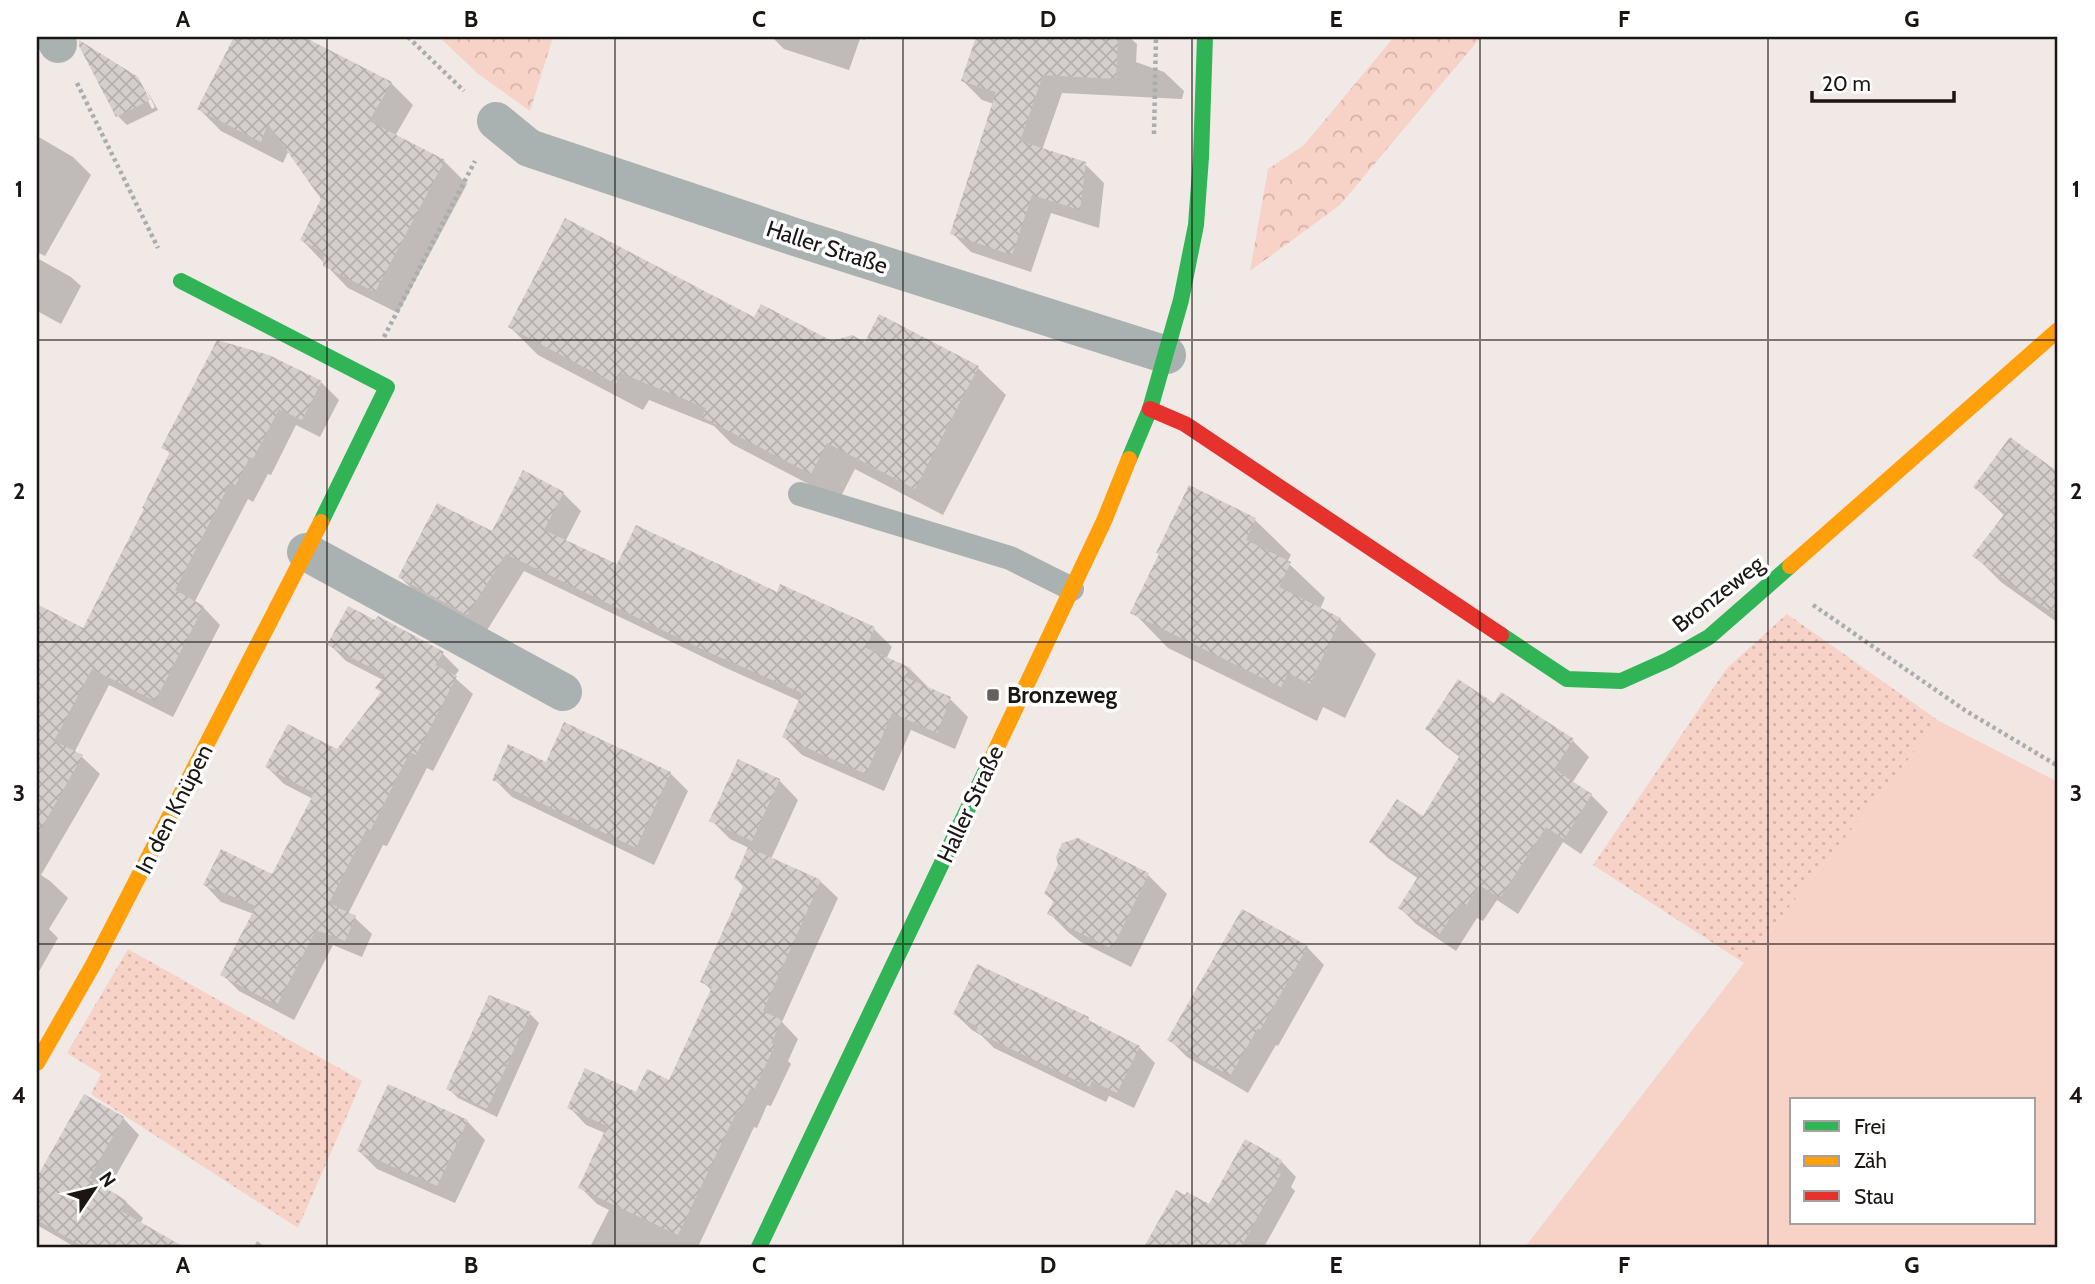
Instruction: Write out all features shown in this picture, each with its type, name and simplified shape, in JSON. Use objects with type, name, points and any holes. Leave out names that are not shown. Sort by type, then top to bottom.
[{"type":"street","name":"Haller Straße","points":[[759,1247],[1104,521],[1150,409],[1181,300],[1195,225],[1205,37]]},
{"type":"street","name":"Haller Straße","points":[[496,121],[530,148],[795,237],[1167,355]]},
{"type":"street","points":[[181,281],[387,387]]},
{"type":"street","name":"Bronzeweg","points":[[1150,409],[1185,424],[1567,678],[1621,681],[1668,660],[1709,637],[2058,330]]},
{"type":"street","name":"In den Knüpen","points":[[37,1063],[93,965],[306,552],[387,387]]},
{"type":"street","points":[[306,552],[563,692]]},
{"type":"lane","points":[[800,494],[1010,558],[1072,589]]},
{"type":"path","points":[[387,387],[383,337],[496,121],[408,37]]},
{"type":"path","points":[[1154,141],[1156,37]]},
{"type":"path","points":[[56,40],[170,274],[181,281]]},
{"type":"path","points":[[1775,579],[1966,711],[2058,766]]},
{"type":"green space","points":[[439,37],[553,37],[530,111],[477,73]]},
{"type":"green space","points":[[1394,37],[1481,37],[1340,205],[1250,271],[1268,169],[1304,145]]},
{"type":"green space","points":[[1787,614],[1939,721],[1744,963],[1593,865],[1727,668]]},
{"type":"green space","points":[[1939,721],[2058,782],[2058,1247],[1525,1247],[1744,963]]},
{"type":"green space","points":[[128,949],[362,1081],[298,1228],[91,1094],[101,1074],[67,1053]]},
{"type":"building","points":[[234,37],[304,37],[392,82],[369,121],[445,160],[375,292],[323,266],[324,253],[300,240],[321,199],[268,124],[261,142],[197,109]]},
{"type":"building","points":[[976,37],[1118,37],[1116,79],[1043,75],[1020,141],[1086,162],[1080,210],[1032,195],[1012,255],[950,234],[996,92],[961,81]]},
{"type":"building","points":[[79,40],[138,77],[150,100],[116,117],[79,46]]},
{"type":"building","points":[[565,218],[754,317],[761,304],[832,341],[852,335],[865,342],[879,314],[979,366],[915,489],[827,443],[811,474],[702,417],[706,408],[621,373],[616,384],[508,327]]},
{"type":"building","points":[[217,340],[269,355],[322,381],[302,420],[279,409],[253,459],[250,457],[235,486],[230,483],[175,590],[204,606],[155,701],[92,669],[54,741],[83,755],[37,836],[37,604],[83,628],[170,452],[161,448]]},
{"type":"building","points":[[2010,437],[2058,472],[2058,617],[1972,556],[2006,512],[1973,487]]},
{"type":"building","points":[[523,470],[564,492],[544,530],[617,564],[636,525],[777,592],[780,584],[875,627],[866,648],[911,668],[907,678],[951,697],[937,733],[892,713],[866,774],[782,737],[802,693],[706,651],[506,554],[467,615],[398,577],[437,503],[492,531]]},
{"type":"building","points":[[1189,485],[1256,518],[1246,540],[1291,562],[1279,587],[1341,618],[1310,684],[1288,673],[1281,687],[1130,613]]},
{"type":"building","points":[[348,606],[375,620],[378,616],[444,652],[435,665],[457,676],[416,755],[410,752],[370,831],[366,830],[329,903],[356,916],[345,941],[316,930],[277,1005],[220,975],[256,906],[203,885],[221,849],[272,874],[314,793],[265,767],[288,724],[337,749],[381,692],[375,688],[385,675],[327,645]]},
{"type":"building","points":[[1458,679],[1494,703],[1501,692],[1574,739],[1554,769],[1592,794],[1564,839],[1546,827],[1500,898],[1479,885],[1466,906],[1460,903],[1439,935],[1398,908],[1419,875],[1369,842],[1397,799],[1423,816],[1460,755],[1425,729]]},
{"type":"building","points":[[564,722],[671,772],[636,848],[492,780],[508,744],[546,762]]},
{"type":"building","points":[[738,759],[780,779],[752,841],[709,821]]},
{"type":"building","points":[[1078,838],[1149,873],[1112,949],[1047,914],[1054,900],[1044,894],[1058,864],[1056,857],[1062,843]]},
{"type":"building","points":[[748,847],[821,880],[763,1011],[782,1020],[771,1043],[775,1045],[754,1090],[750,1089],[739,1112],[737,1111],[678,1235],[578,1188],[607,1126],[567,1108],[585,1068],[636,1092],[647,1069],[669,1080],[712,987],[700,982],[744,884],[734,879]]},
{"type":"building","points":[[1242,909],[1308,946],[1230,1076],[1167,1040]]},
{"type":"building","points":[[977,964],[1089,1017],[1088,1020],[1140,1046],[1117,1093],[1092,1081],[1090,1087],[976,1032],[978,1027],[953,1014]]},
{"type":"building","points":[[489,995],[531,1012],[487,1109],[446,1089]]},
{"type":"building","points":[[388,1084],[468,1120],[437,1186],[357,1151]]},
{"type":"building","points":[[84,1094],[124,1117],[89,1178],[127,1201],[121,1211],[184,1247],[84,1247],[37,1220],[37,1177]]},
{"type":"building","points":[[1245,1139],[1282,1160],[1276,1172],[1281,1174],[1241,1247],[1144,1247],[1176,1190],[1185,1195],[1187,1192],[1209,1204]]},
{"type":"traffic: fast","points":[[1129,459],[1150,409],[1181,300],[1196,225],[1205,37]]},
{"type":"traffic: fast","points":[[181,281],[387,387],[321,522]]},
{"type":"traffic: fast","points":[[1501,635],[1567,679],[1621,681],[1668,660],[1709,637],[1790,566]]},
{"type":"traffic: fast","points":[[759,1247],[990,762]]},
{"type":"traffic: slow","points":[[1790,566],[2058,330]]},
{"type":"traffic: slow","points":[[990,762],[1104,521],[1129,459]]},
{"type":"traffic: slow","points":[[37,1063],[93,965],[321,522]]},
{"type":"traffic: jam","points":[[1150,409],[1185,424],[1501,635]]},
{"type":"place","name":"Bronzeweg","points":[[993,695]]}]
